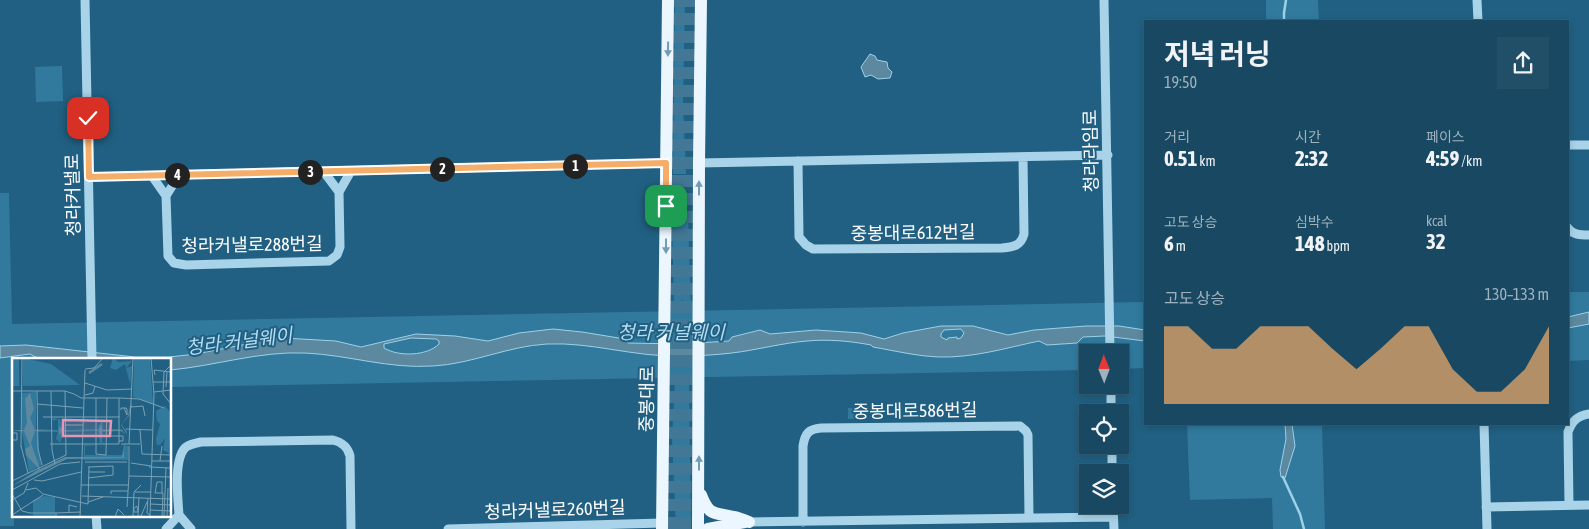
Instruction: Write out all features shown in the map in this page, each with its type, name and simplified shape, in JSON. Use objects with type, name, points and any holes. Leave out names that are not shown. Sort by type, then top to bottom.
[{"type":"main road","name":"중봉대로","points":[[662,526],[666,308],[668,0]]},
{"type":"main road","points":[[698,529],[701,0]]},
{"type":"main road","points":[[698,488],[709,511],[749,522]]},
{"type":"main road","points":[[708,529],[749,522]]},
{"type":"street","name":"청라커낼로","points":[[85,0],[92,358]]},
{"type":"street","name":"청라라임로","points":[[1104,0],[1110,344]]},
{"type":"street","points":[[1477,0],[1478,20]]},
{"type":"street","points":[[1569,145],[1589,145]]},
{"type":"street","points":[[699,163],[1108,155]]},
{"type":"street","name":"중봉대로612번길","points":[[798,161],[799,238],[806,246],[813,249],[1002,248],[1014,247],[1019,244],[1024,234],[1023,156]]},
{"type":"street","points":[[89,177],[666,163]]},
{"type":"street","points":[[324,172],[339,192],[351,171]]},
{"type":"street","points":[[152,176],[166,196],[180,175]]},
{"type":"street","name":"청라커낼로288번길","points":[[166,196],[168,256],[174,263],[186,265],[329,261],[337,255],[340,247],[339,192]]},
{"type":"street","points":[[1569,229],[1577,234],[1589,235]]},
{"type":"street","points":[[1569,505],[1568,432],[1576,418],[1589,414]]},
{"type":"street","points":[[1484,425],[1487,529]]},
{"type":"street","name":"중봉대로586번길","points":[[803,522],[804,437],[813,429],[822,428],[1020,426],[1028,435],[1029,518]]},
{"type":"street","points":[[191,529],[179,515],[179,461],[182,452],[191,444],[201,442],[333,440],[349,450],[351,529]]},
{"type":"street","points":[[1486,507],[1589,505]]},
{"type":"street","points":[[166,529],[179,515]]},
{"type":"street","points":[[96,516],[97,529]]},
{"type":"street","points":[[749,522],[1113,517],[1114,529]]},
{"type":"street","name":"청라커낼로260번길","points":[[448,529],[662,526]]},
{"type":"shaded area","points":[[675,0],[685,0],[683,103],[686,174],[673,174]]},
{"type":"shaded area","points":[[1266,0],[1318,0],[1319,20],[1266,20]]},
{"type":"shaded area","points":[[870,54],[875,56],[877,60],[887,62],[888,68],[892,72],[890,78],[878,79],[871,75],[865,77],[861,67]]},
{"type":"shaded area","points":[[62,66],[63,101],[36,102],[35,67]]},
{"type":"shaded area","points":[[0,193],[9,193],[12,324],[1144,302],[1144,368],[1129,369],[1129,344],[1079,344],[1079,370],[171,387],[171,358],[12,358],[12,516],[14,516],[14,526],[0,526]]},
{"type":"shaded area","points":[[672,217],[688,217],[691,307],[682,300],[674,308]]},
{"type":"shaded area","points":[[1569,292],[1589,292],[1589,360],[1569,361]]},
{"type":"shaded area","points":[[1589,312],[1589,324],[1569,328],[1569,317]]},
{"type":"shaded area","points":[[941,326],[973,326],[1008,335],[1034,330],[1086,326],[1119,326],[1144,330],[1144,341],[1105,336],[1083,337],[1077,343],[1047,345],[1039,341],[977,354],[952,357],[922,356],[847,341],[815,340],[726,354],[685,356],[662,356],[580,345],[547,344],[518,348],[447,365],[433,366],[400,366],[305,353],[254,356],[171,370],[171,358],[37,358],[30,354],[0,358],[0,346],[26,345],[135,357],[169,357],[284,338],[336,341],[361,347],[416,334],[455,336],[488,341],[519,333],[553,329],[625,339],[628,343],[681,344],[729,341],[732,337],[760,330],[770,334],[816,330],[861,333],[884,339],[903,333]],"holes":[[[961,329],[964,333],[961,338],[957,339],[957,337],[948,338],[947,340],[941,337],[944,330]],[[411,338],[436,339],[439,341],[439,344],[420,353],[397,353],[384,348],[384,344]]]},
{"type":"shaded area","points":[[689,378],[691,529],[676,529],[672,438],[675,380],[678,384],[685,384]]},
{"type":"shaded area","points":[[848,408],[863,408],[863,415],[855,415],[855,419],[848,419]]},
{"type":"shaded area","points":[[1187,425],[1322,425],[1325,529],[1273,529],[1272,498],[1190,500]]},
{"type":"shaded area","points":[[1285,425],[1292,425],[1295,446],[1285,478],[1281,477],[1280,470],[1286,439]]},
{"type":"waterway","points":[[1284,20],[1286,0]]},
{"type":"waterway","points":[[1283,477],[1300,514],[1304,529]]},
{"type":"tunnel","points":[[673,529],[680,0]]},
{"type":"tunnel","points":[[685,529],[691,0]]},
{"type":"route","points":[[88,118],[89,177],[666,163],[666,206]]},
{"type":"water label","name":"청라 커널웨이","points":[[671,332]]},
{"type":"water label","name":"청라 커널웨이","points":[[239,341]]}]
